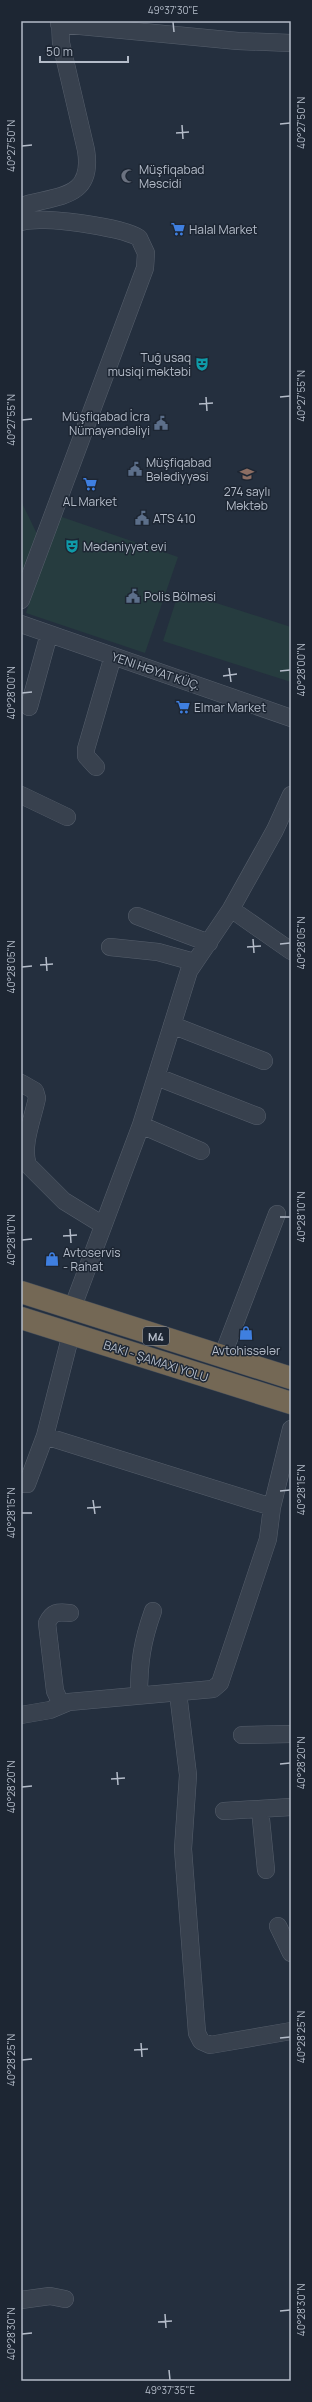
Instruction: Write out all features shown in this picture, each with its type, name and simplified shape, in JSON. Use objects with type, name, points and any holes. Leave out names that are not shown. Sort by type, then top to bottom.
[{"type":"highway","name":"M4","points":[[21,1292],[291,1378]]},
{"type":"highway","name":"M4","points":[[21,1318],[291,1403]]},
{"type":"street","points":[[21,206],[70,193],[79,187],[87,177],[88,164],[86,150],[61,43],[60,22],[238,41],[291,43]]},
{"type":"street","points":[[21,222],[48,220],[124,231],[139,238],[146,253],[145,268],[21,600]]},
{"type":"street","name":"YENI HƏYAT KÜÇ.","points":[[21,624],[291,718]]},
{"type":"street","points":[[29,707],[49,634]]},
{"type":"street","points":[[96,767],[86,756],[86,749],[114,656]]},
{"type":"street","points":[[72,1309],[141,1125],[157,1076],[184,982],[194,962],[209,943],[231,909],[275,830],[291,794]]},
{"type":"street","points":[[21,795],[67,817]]},
{"type":"street","points":[[231,909],[291,951]]},
{"type":"street","points":[[137,916],[209,943]]},
{"type":"street","points":[[110,947],[158,952],[194,962]]},
{"type":"street","points":[[172,1025],[264,1061]]},
{"type":"street","points":[[157,1076],[257,1116]]},
{"type":"street","points":[[21,1083],[35,1091],[37,1098],[26,1149],[25,1158],[28,1165],[64,1201],[78,1212],[103,1225]]},
{"type":"street","points":[[141,1125],[201,1151]]},
{"type":"street","points":[[222,1357],[277,1214]]},
{"type":"street","points":[[21,1484],[27,1484],[45,1436],[71,1334]]},
{"type":"street","points":[[21,1715],[50,1710],[61,1704],[213,1689],[220,1683],[268,1539],[272,1507],[291,1429]]},
{"type":"street","points":[[45,1436],[272,1507]]},
{"type":"street","points":[[139,1696],[139,1667],[142,1640],[153,1611]]},
{"type":"street","points":[[61,1704],[56,1691],[47,1623],[51,1615],[57,1612],[70,1613]]},
{"type":"street","points":[[178,1693],[188,1775],[183,1850],[197,2033],[201,2041],[210,2045],[291,2031]]},
{"type":"street","points":[[242,1735],[291,1734]]},
{"type":"street","points":[[224,1811],[291,1807]]},
{"type":"street","points":[[260,1809],[266,1870]]},
{"type":"street","points":[[278,1926],[291,1953]]},
{"type":"street","points":[[21,2300],[50,2296],[65,2299]]},
{"type":"green space","points":[[21,501],[38,536],[21,587]]},
{"type":"green space","points":[[59,516],[178,557],[145,653],[26,613]]},
{"type":"green space","points":[[179,591],[291,627],[291,682],[163,641]]},
{"type":"place","name":"Müşfiqabad Məscidi","points":[[128,176]]},
{"type":"place","name":"Halal Market","points":[[178,229]]},
{"type":"place","name":"Tuğ usaq musiqi məktəbi","points":[[202,364]]},
{"type":"place","name":"Müşfiqabad İcra Nümayəndəliyi","points":[[161,423]]},
{"type":"place","name":"Müşfiqabad Bələdiyyəsi","points":[[135,469]]},
{"type":"place","name":"274 saylı Məktəb","points":[[247,474]]},
{"type":"place","name":"AL Market","points":[[90,484]]},
{"type":"place","name":"ATS 410","points":[[142,518]]},
{"type":"place","name":"Mədəniyyət evi","points":[[72,546]]},
{"type":"place","name":"Polis Bölməsi","points":[[133,596]]},
{"type":"place","name":"Elmar Market","points":[[183,707]]},
{"type":"place","name":"Avtoservis - Rahat","points":[[52,1259]]},
{"type":"place","name":"Avtohissələr","points":[[246,1333]]}]
